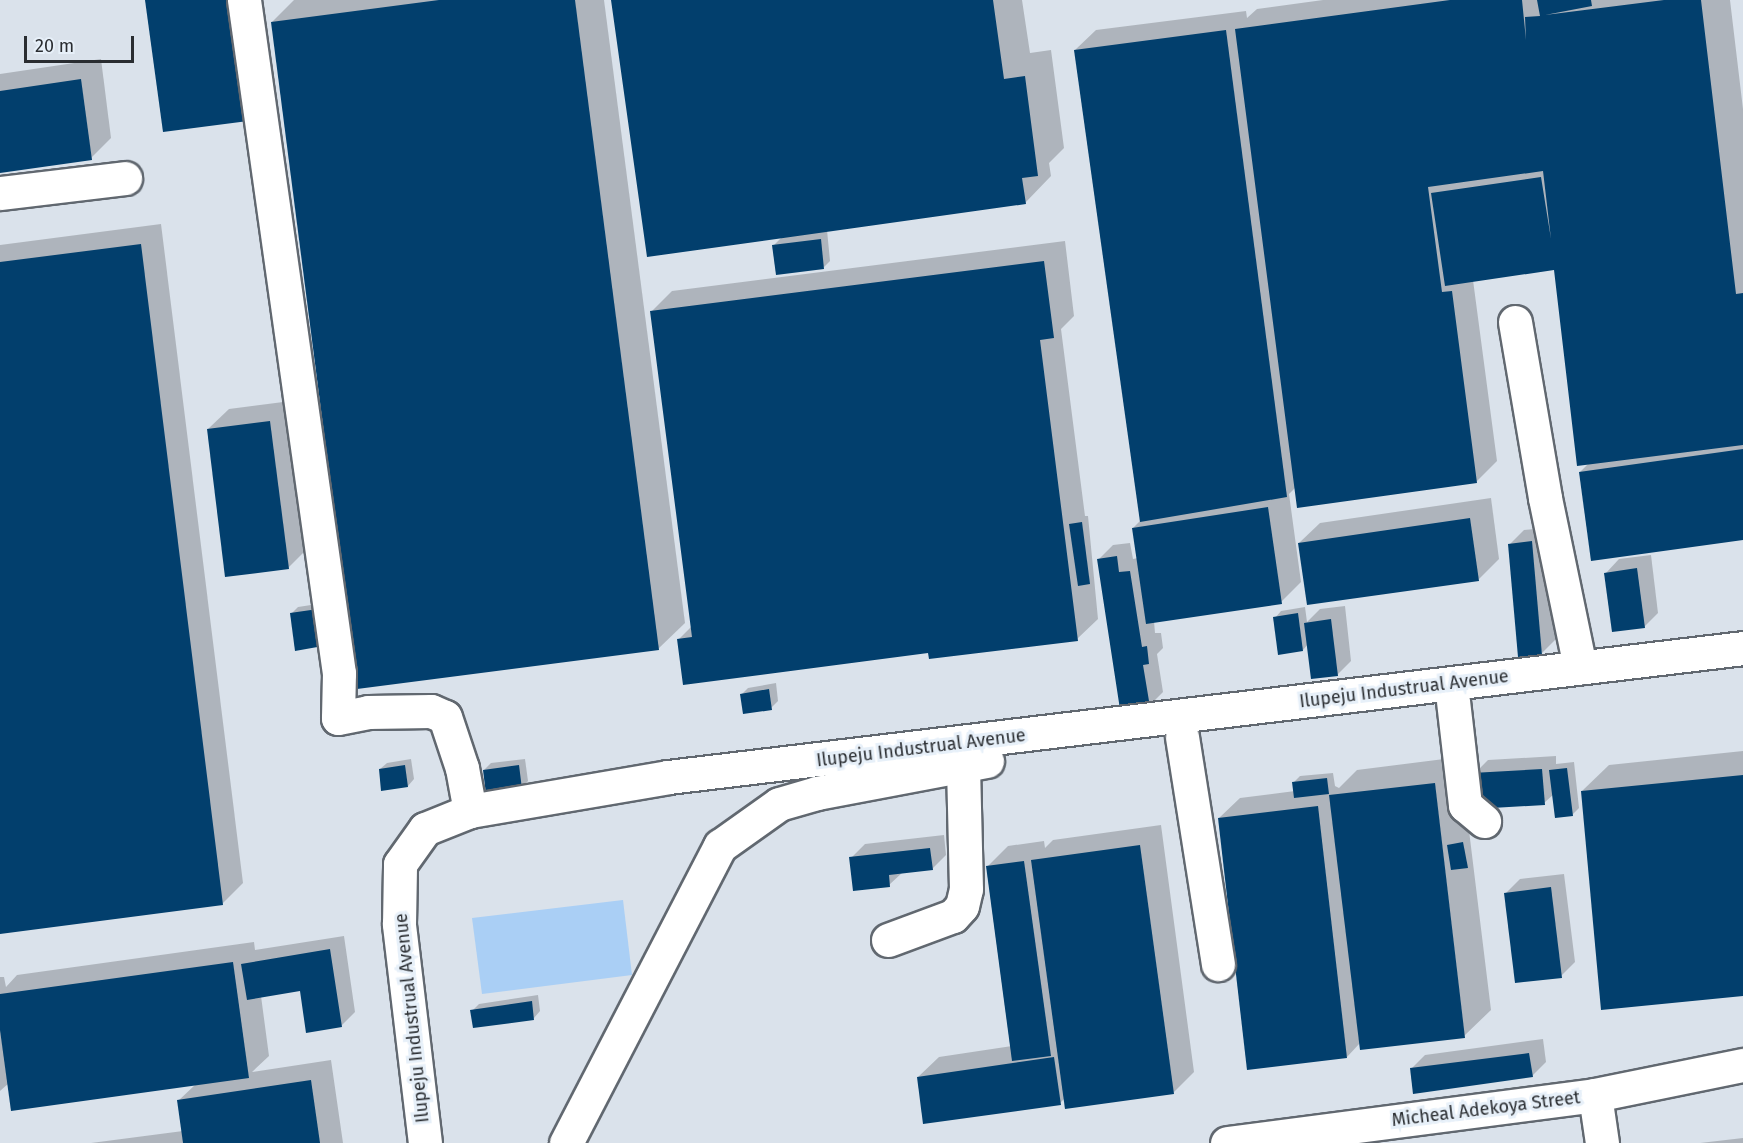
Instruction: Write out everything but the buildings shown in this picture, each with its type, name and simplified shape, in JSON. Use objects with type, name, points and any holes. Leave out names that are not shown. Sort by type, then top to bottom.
[{"type":"street","points":[[244,0],[339,673],[338,718],[368,712],[431,711],[445,717],[462,768],[470,811]]},
{"type":"street","points":[[0,193],[125,178]]},
{"type":"street","points":[[1515,322],[1545,498],[1580,667]]},
{"type":"street","name":"Ilupeju Industrual Avenue","points":[[425,1143],[399,924],[400,864],[425,829],[470,811],[668,777],[1743,648]]},
{"type":"street","name":"Ilupeju Industrual Avenue","points":[[566,1143],[720,846],[779,804],[817,793],[963,764],[1453,700],[1743,669]]},
{"type":"street","points":[[1453,700],[1465,805],[1485,821]]},
{"type":"street","points":[[1182,737],[1218,964]]},
{"type":"street","points":[[888,940],[953,916],[962,906],[966,889],[963,764]]},
{"type":"street","name":"Micheal Adekoya Street","points":[[1227,1143],[1595,1095],[1743,1065]]},
{"type":"street","points":[[1595,1095],[1602,1143]]},
{"type":"shaded area","points":[[623,900],[632,975],[482,994],[472,918]]}]
